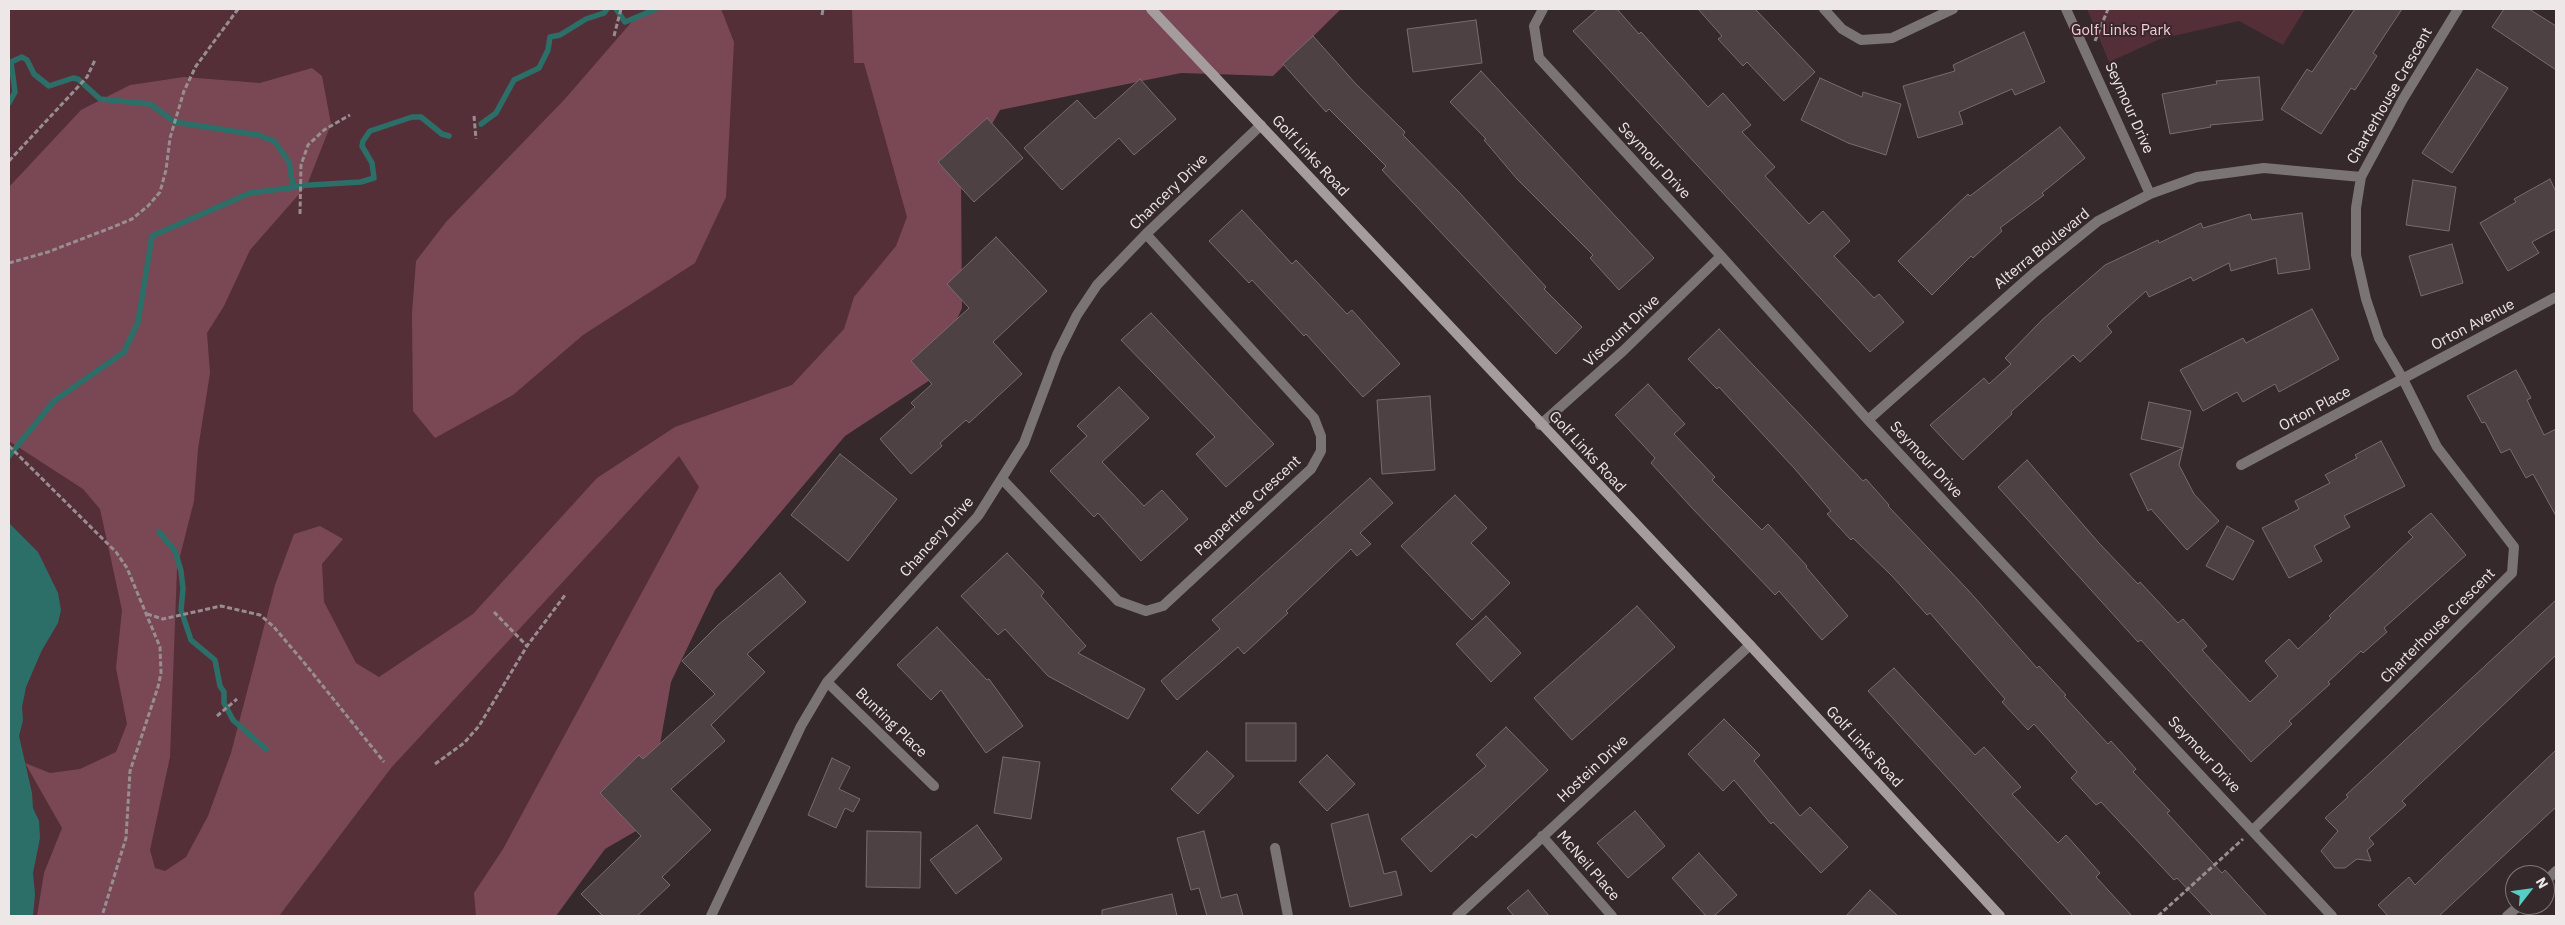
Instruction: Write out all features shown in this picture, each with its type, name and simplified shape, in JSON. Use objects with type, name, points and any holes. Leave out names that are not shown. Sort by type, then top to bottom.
[{"type":"main road","name":"Golf Links Road","points":[[1152,9],[1540,425],[1750,645],[2000,916]]},
{"type":"street","name":"Seymour Drive","points":[[1543,9],[1534,26],[1539,58],[1722,256],[1868,420],[2332,916]]},
{"type":"street","points":[[1824,9],[1842,29],[1862,40],[1892,38],[1953,9]]},
{"type":"street","name":"Seymour Drive","points":[[2066,9],[2089,55],[2150,194]]},
{"type":"street","name":"Charterhouse Crescent","points":[[2253,830],[2512,573],[2514,547],[2436,447],[2403,379],[2379,338],[2366,299],[2356,255],[2356,208],[2361,177],[2402,99],[2458,9]]},
{"type":"street","name":"Chancery Drive","points":[[711,916],[801,726],[827,682],[978,516],[1003,480],[1024,443],[1057,355],[1077,315],[1097,285],[1146,234],[1261,125]]},
{"type":"street","name":"Alterra Boulevard","points":[[1868,420],[2035,272],[2098,221],[2150,194],[2197,177],[2264,168],[2361,177]]},
{"type":"street","name":"Peppertree Crescent","points":[[1003,480],[1118,601],[1146,611],[1163,606],[1311,469],[1321,451],[1321,436],[1314,418],[1146,234]]},
{"type":"street","name":"Viscount Drive","points":[[1540,425],[1623,351],[1722,256]]},
{"type":"street","name":"Orton Avenue","points":[[2403,379],[2556,297]]},
{"type":"street","name":"Orton Place","points":[[2240,465],[2403,379]]},
{"type":"street","name":"Hostein Drive","points":[[1457,916],[1750,645]]},
{"type":"street","name":"Bunting Place","points":[[827,682],[934,786]]},
{"type":"street","name":"McNeil Place","points":[[1542,836],[1612,916]]},
{"type":"street","points":[[1275,848],[1288,916]]},
{"type":"path","points":[[9,263],[48,252],[113,227],[132,218],[148,206],[160,192],[166,170],[170,138],[188,83],[211,44],[238,9]]},
{"type":"path","points":[[614,36],[621,9]]},
{"type":"path","points":[[822,9],[822,15]]},
{"type":"path","points":[[2089,55],[2108,9]]},
{"type":"path","points":[[9,161],[76,89],[87,76],[95,60]]},
{"type":"path","points":[[300,214],[302,195],[301,165],[308,144],[324,130],[350,114]]},
{"type":"path","points":[[474,116],[476,138]]},
{"type":"path","points":[[9,446],[116,552],[127,568],[160,647],[158,687],[134,755],[130,772],[126,838],[102,916]]},
{"type":"path","points":[[435,764],[464,743],[479,726],[527,646],[565,595]]},
{"type":"path","points":[[147,613],[163,619],[221,606],[251,611],[260,615],[274,626],[384,762]]},
{"type":"path","points":[[494,612],[527,646]]},
{"type":"path","points":[[217,716],[236,699]]},
{"type":"path","points":[[2158,916],[2253,830]]},
{"type":"green space","points":[[9,9],[1054,9],[925,140],[934,291],[653,648],[516,916],[9,916]]},
{"type":"green space","name":"Golf Links Park","points":[[2087,9],[2305,9],[2283,45],[2239,21],[2160,39],[2109,62]]},
{"type":"shaded area","points":[[649,9],[721,9],[734,42],[726,197],[695,263],[583,335],[513,395],[435,438],[413,411],[412,313],[416,261],[446,222],[564,100],[636,17]]},
{"type":"shaded area","points":[[852,9],[1341,9],[1273,76],[1181,73],[1000,110],[961,178],[962,308],[930,380],[845,436],[715,590],[671,682],[652,790],[636,831],[605,849],[556,916],[476,916],[474,893],[503,849],[699,487],[679,456],[391,768],[279,916],[37,916],[44,873],[62,828],[25,763],[50,773],[80,769],[116,752],[127,724],[116,668],[122,610],[100,509],[83,489],[9,441],[9,187],[81,110],[130,85],[184,77],[260,83],[312,68],[322,76],[331,124],[307,185],[250,250],[224,306],[207,333],[210,373],[198,449],[194,501],[177,568],[170,757],[150,850],[155,868],[165,871],[186,857],[208,816],[231,753],[275,585],[294,534],[320,526],[343,539],[322,564],[324,602],[356,663],[379,677],[473,614],[597,478],[675,427],[792,385],[844,329],[854,297],[896,246],[907,217],[864,63],[854,63]]},
{"type":"water","points":[[9,523],[38,552],[58,593],[61,610],[58,623],[42,650],[26,687],[22,707],[23,720],[19,736],[32,793],[33,808],[39,821],[40,838],[33,873],[35,894],[33,916],[9,916]]},
{"type":"building","points":[[1598,9],[1617,9],[1639,34],[1641,32],[1708,107],[1723,93],[1751,125],[1742,132],[1775,167],[1765,176],[1809,224],[1823,211],[1850,241],[1834,256],[1874,298],[1879,294],[1904,322],[1870,352],[1573,31]]},
{"type":"building","points":[[1698,9],[1755,9],[1815,72],[1784,101],[1747,62],[1743,66],[1718,39],[1722,36]]},
{"type":"building","points":[[2355,9],[2402,9],[2373,53],[2377,56],[2355,90],[2351,88],[2321,134],[2281,109],[2307,69],[2312,72]]},
{"type":"building","points":[[2504,9],[2529,9],[2556,26],[2556,70],[2492,27]]},
{"type":"building","points":[[1476,20],[1482,63],[1413,72],[1407,29]]},
{"type":"building","points":[[2024,32],[2045,82],[2015,95],[2012,89],[1959,112],[1963,124],[1918,138],[1903,86],[1955,71],[1953,65]]},
{"type":"building","points":[[1313,36],[1356,84],[1405,132],[1403,135],[1458,191],[1546,287],[1544,289],[1582,327],[1556,354],[1382,170],[1386,166],[1329,109],[1326,112],[1283,64]]},
{"type":"building","points":[[2477,69],[2508,88],[2452,173],[2422,153]]},
{"type":"building","points":[[1481,71],[1654,258],[1619,290],[1590,258],[1593,255],[1517,179],[1484,140],[1486,139],[1450,102]]},
{"type":"building","points":[[2259,77],[2263,120],[2210,125],[2211,127],[2170,134],[2162,94],[2217,84],[2216,81]]},
{"type":"building","points":[[1820,78],[1862,97],[1863,92],[1901,104],[1886,155],[1848,143],[1801,120]]},
{"type":"building","points":[[1140,79],[1176,119],[1134,155],[1119,138],[1062,190],[1024,148],[1077,100],[1095,119]]},
{"type":"building","points":[[987,118],[1023,158],[974,202],[938,162]]},
{"type":"building","points":[[2060,127],[2085,158],[2042,193],[2044,195],[2000,228],[2002,231],[1973,258],[1971,256],[1932,295],[1898,261],[1968,194],[1970,196]]},
{"type":"building","points":[[2550,179],[2556,192],[2556,229],[2532,242],[2539,253],[2508,271],[2480,223],[2516,202],[2514,199]]},
{"type":"building","points":[[2413,180],[2456,187],[2449,231],[2406,225]]},
{"type":"building","points":[[1242,210],[1292,264],[1296,260],[1347,314],[1352,310],[1400,364],[1363,397],[1306,334],[1304,336],[1252,280],[1249,283],[1209,241]]},
{"type":"building","points":[[2302,213],[2310,269],[2278,274],[2276,258],[2231,271],[2229,263],[2193,281],[2191,277],[2149,297],[2146,291],[2107,326],[2112,332],[2080,362],[2073,355],[2011,412],[2012,414],[1963,460],[1930,425],[1984,378],[1989,384],[2011,364],[2005,358],[2042,320],[2105,265],[2158,240],[2159,243],[2201,223],[2203,228],[2250,214],[2252,220]]},
{"type":"building","points":[[996,237],[1047,291],[993,342],[1022,374],[969,423],[966,420],[940,443],[942,446],[911,474],[880,439],[915,407],[911,403],[932,384],[911,361],[969,308],[947,284]]},
{"type":"building","points":[[2452,244],[2463,283],[2421,296],[2409,256]]},
{"type":"building","points":[[2312,309],[2339,359],[2279,392],[2275,384],[2243,402],[2237,392],[2203,411],[2180,370],[2243,338],[2246,343]]},
{"type":"building","points":[[1151,313],[1274,444],[1226,487],[1196,454],[1215,437],[1121,340]]},
{"type":"building","points":[[1719,329],[1863,481],[1866,479],[1888,506],[1968,590],[2037,668],[2039,666],[2066,695],[2064,696],[2108,744],[2111,741],[2136,769],[2133,772],[2170,811],[2167,813],[2222,873],[2225,870],[2267,916],[2213,916],[2177,878],[2174,880],[2101,802],[2096,805],[2071,778],[2077,772],[2034,724],[2028,730],[2002,702],[2005,699],[1930,613],[1927,615],[1892,576],[1853,538],[1851,540],[1827,514],[1831,511],[1794,468],[1719,387],[1717,389],[1688,359]]},
{"type":"building","points":[[2516,370],[2531,398],[2527,400],[2544,435],[2556,429],[2556,516],[2533,474],[2526,478],[2510,449],[2501,453],[2485,422],[2482,423],[2467,396]]},
{"type":"building","points":[[1648,384],[1685,424],[1674,434],[1715,477],[1712,480],[1762,530],[1768,524],[1807,566],[1848,616],[1822,640],[1779,591],[1775,595],[1692,508],[1651,463],[1655,458],[1615,415]]},
{"type":"building","points":[[1119,387],[1149,418],[1102,462],[1144,506],[1162,490],[1188,519],[1141,561],[1098,513],[1094,517],[1050,471],[1087,436],[1077,426]]},
{"type":"building","points":[[1430,396],[1435,470],[1382,474],[1377,400]]},
{"type":"building","points":[[2149,402],[2191,411],[2183,448],[2141,439]]},
{"type":"building","points":[[2381,441],[2405,486],[2344,516],[2350,527],[2314,546],[2322,561],[2289,578],[2262,528],[2299,509],[2295,501],[2330,483],[2325,475],[2357,458],[2355,455]]},
{"type":"building","points":[[2183,448],[2179,465],[2194,494],[2219,521],[2187,550],[2151,509],[2148,511],[2130,474]]},
{"type":"building","points":[[840,454],[897,499],[848,561],[791,515]]},
{"type":"building","points":[[2027,460],[2099,543],[2138,584],[2140,582],[2178,623],[2183,619],[2207,646],[2202,650],[2250,702],[2278,676],[2265,661],[2289,639],[2298,649],[2331,618],[2329,616],[2413,537],[2408,532],[2431,513],[2466,555],[2384,628],[2387,632],[2363,653],[2361,651],[2328,682],[2330,684],[2289,721],[2292,724],[2251,762],[2141,640],[2138,642],[1998,487]]},
{"type":"building","points":[[1370,478],[1393,503],[1360,533],[1371,544],[1357,556],[1351,549],[1286,611],[1288,613],[1244,654],[1238,647],[1177,700],[1161,681],[1220,629],[1212,620]]},
{"type":"building","points":[[1455,495],[1487,528],[1471,543],[1510,583],[1472,620],[1401,546]]},
{"type":"building","points":[[2227,526],[2254,541],[2233,580],[2206,566]]},
{"type":"building","points":[[1007,553],[1044,592],[1041,596],[1086,646],[1078,653],[1145,689],[1128,719],[1048,676],[1005,629],[998,635],[961,596]]},
{"type":"building","points":[[780,573],[806,602],[747,654],[765,672],[711,725],[725,741],[671,789],[711,830],[662,877],[670,885],[637,916],[603,916],[581,894],[641,836],[600,793],[639,755],[643,759],[715,694],[682,661],[718,625]]},
{"type":"building","points":[[2556,600],[2556,655],[2402,801],[2406,805],[2369,838],[2374,844],[2367,850],[2371,861],[2357,859],[2345,868],[2335,868],[2321,851],[2338,831],[2325,818],[2348,797],[2346,795]]},
{"type":"building","points":[[1637,606],[1675,647],[1572,740],[1534,698]]},
{"type":"building","points":[[1486,616],[1521,653],[1491,682],[1456,644]]},
{"type":"building","points":[[937,627],[987,680],[989,679],[1023,726],[986,753],[941,690],[931,700],[897,665]]},
{"type":"building","points":[[1894,668],[1975,755],[1984,747],[2021,787],[2012,794],[2058,843],[2066,835],[2100,873],[2096,877],[2132,916],[2073,916],[1868,691]]},
{"type":"building","points":[[1724,719],[1760,755],[1754,761],[1800,816],[1810,807],[1848,847],[1821,873],[1773,822],[1771,824],[1734,780],[1723,791],[1688,754]]},
{"type":"building","points":[[1246,723],[1296,723],[1296,761],[1246,761]]},
{"type":"building","points":[[1506,727],[1548,770],[1476,838],[1472,834],[1431,872],[1401,839],[1486,766],[1476,755]]},
{"type":"building","points":[[2556,750],[2556,807],[2439,916],[2388,916],[2378,905],[2409,877],[2415,885]]},
{"type":"building","points":[[1207,751],[1234,776],[1198,814],[1171,789]]},
{"type":"building","points":[[1327,755],[1355,784],[1327,811],[1299,782]]},
{"type":"building","points":[[1003,757],[1040,762],[1031,819],[994,813]]},
{"type":"building","points":[[832,758],[850,767],[839,789],[860,799],[853,812],[845,808],[836,828],[808,815]]},
{"type":"building","points":[[1635,811],[1665,846],[1628,878],[1597,843]]},
{"type":"building","points":[[1368,814],[1384,874],[1396,871],[1402,895],[1350,907],[1331,824]]},
{"type":"building","points":[[977,825],[1002,859],[956,894],[930,860]]},
{"type":"building","points":[[867,831],[921,832],[920,888],[866,887]]},
{"type":"building","points":[[1204,831],[1221,898],[1237,894],[1243,916],[1207,916],[1199,888],[1191,890],[1177,838]]},
{"type":"building","points":[[1699,853],[1737,895],[1714,916],[1706,916],[1672,878]]},
{"type":"building","points":[[1528,890],[1549,916],[1514,916],[1507,908]]},
{"type":"building","points":[[1870,890],[1898,916],[1846,916]]},
{"type":"building","points":[[1172,894],[1177,916],[1102,916],[1102,910]]},
{"type":"waterway","points":[[481,124],[496,113],[514,80],[539,68],[548,50],[550,37],[560,35],[586,19],[604,13],[607,9]]},
{"type":"waterway","points":[[616,9],[625,22],[656,9]]},
{"type":"waterway","points":[[9,103],[15,92],[11,62],[22,57],[27,60],[34,74],[49,86],[73,78],[78,79],[100,99],[150,104],[175,122],[258,135],[274,141],[289,162],[293,186],[361,182],[374,178],[372,163],[362,146],[363,141],[370,131],[412,117],[421,117],[442,134],[449,136]]},
{"type":"waterway","points":[[9,456],[54,401],[124,352],[138,322],[152,236],[250,193],[297,187]]},
{"type":"waterway","points":[[159,532],[175,551],[181,571],[183,589],[181,610],[191,640],[215,660],[220,686],[224,692],[224,703],[233,720],[266,749]]}]
